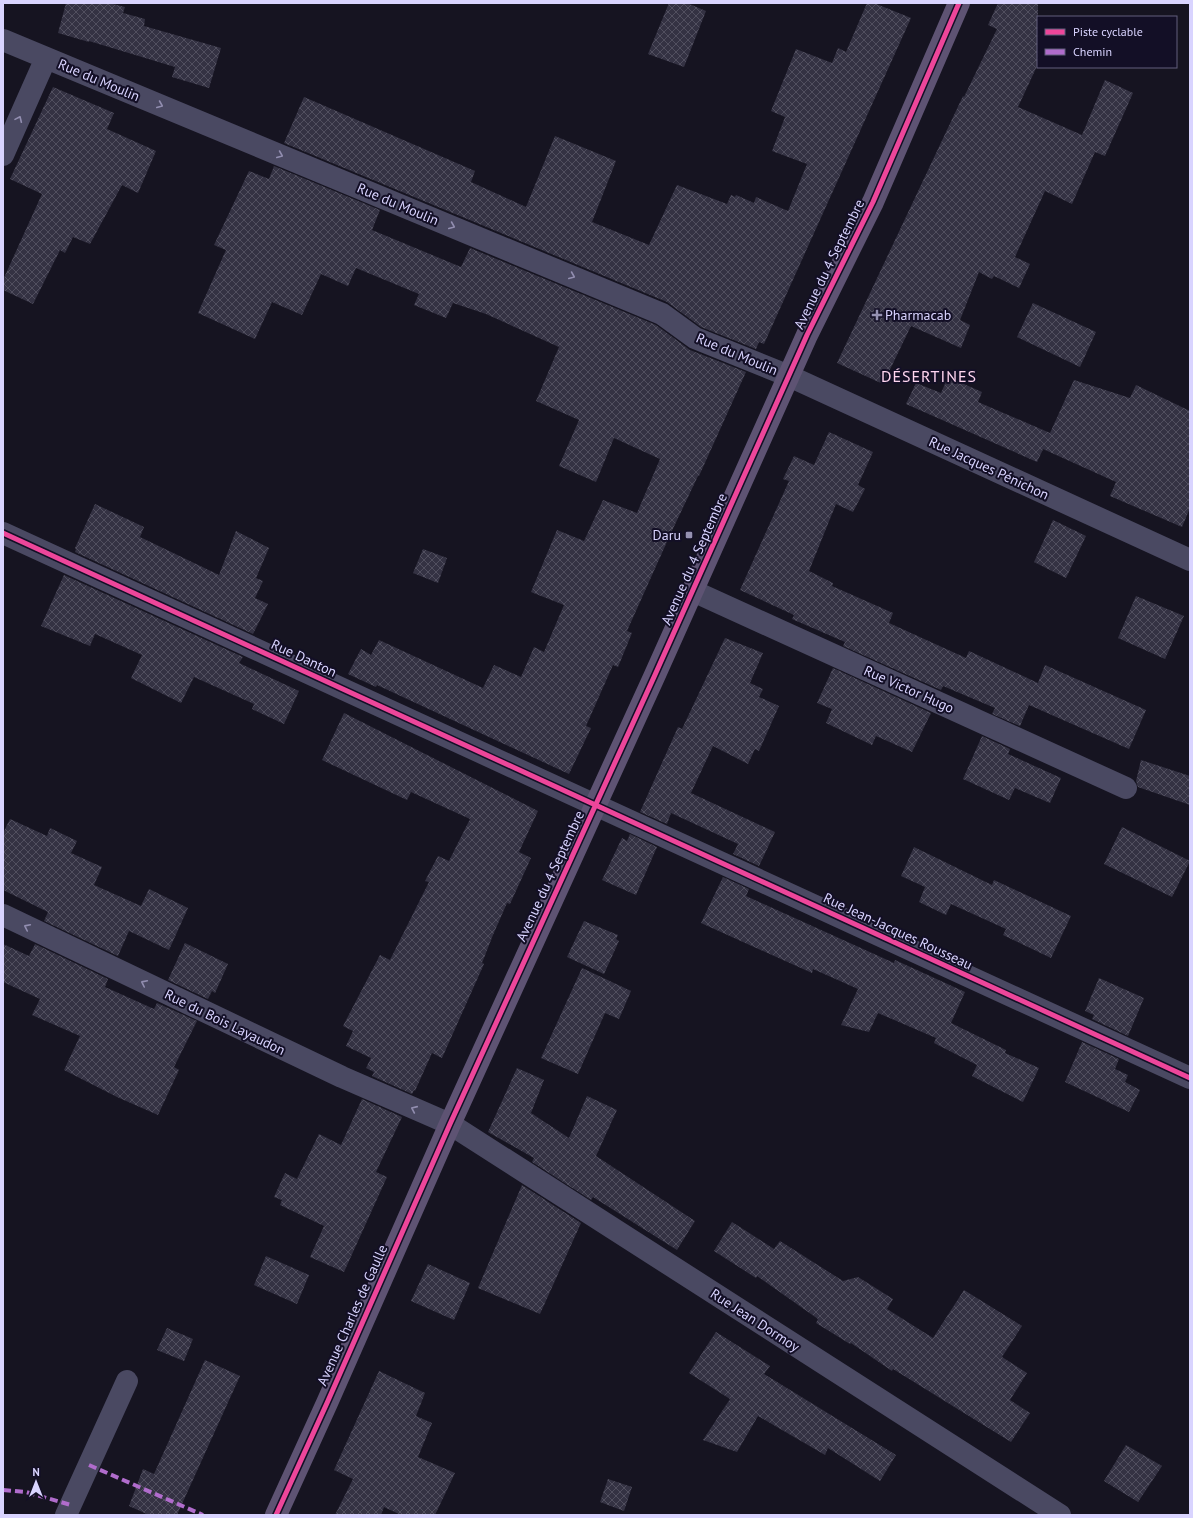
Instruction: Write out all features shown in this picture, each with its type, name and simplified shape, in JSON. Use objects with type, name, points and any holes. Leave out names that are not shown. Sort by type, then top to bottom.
[{"type":"main road","name":"Avenue du 4 Septembre","points":[[450,1124],[693,591],[807,336],[872,202],[959,3]]},
{"type":"main road","name":"Avenue Charles de Gaulle","points":[[276,1515],[450,1124]]},
{"type":"street","name":"Rue du Moulin","points":[[3,40],[662,314],[696,338],[789,376]]},
{"type":"street","points":[[3,155],[46,58]]},
{"type":"street","name":"Rue Jacques Pénichon","points":[[789,376],[1190,560]]},
{"type":"street","name":"Rue Danton","points":[[3,533],[595,806]]},
{"type":"street","name":"Rue Victor Hugo","points":[[693,591],[1126,788]]},
{"type":"street","name":"Rue Jean-Jacques Rousseau","points":[[595,806],[1190,1078]]},
{"type":"street","name":"Rue du Bois Layaudon","points":[[3,915],[342,1078],[450,1124]]},
{"type":"street","name":"Rue Jean Dormoy","points":[[450,1124],[1055,1514]]},
{"type":"street","points":[[66,1515],[127,1380]]},
{"type":"building","points":[[66,3],[109,3],[125,7],[123,13],[145,19],[144,26],[221,48],[209,88],[172,77],[175,67],[58,33]]},
{"type":"building","points":[[669,3],[687,3],[706,11],[684,67],[648,54]]},
{"type":"building","points":[[867,3],[874,3],[911,18],[764,344],[759,342],[756,349],[701,327],[667,302],[284,143],[304,97],[475,171],[471,182],[526,207],[555,136],[616,161],[592,222],[649,245],[677,185],[727,204],[731,195],[735,197],[736,195],[754,203],[756,197],[788,211],[807,164],[772,151],[785,117],[771,111],[796,49],[832,63],[838,48],[846,52]]},
{"type":"building","points":[[998,3],[1038,3],[1037,66],[1018,107],[1082,135],[1105,80],[1133,93],[1105,156],[1095,152],[1072,204],[1045,191],[1015,257],[1030,264],[1019,288],[994,276],[992,279],[979,272],[960,320],[970,325],[961,348],[911,326],[883,384],[837,363],[963,96],[964,97],[997,29],[988,25]]},
{"type":"building","points":[[53,87],[114,113],[107,129],[156,151],[138,193],[122,185],[90,244],[73,237],[65,253],[60,250],[33,304],[3,290],[3,280],[42,194],[10,179]]},
{"type":"building","points":[[274,166],[380,210],[372,230],[461,267],[470,248],[656,325],[690,350],[746,372],[627,631],[632,633],[618,667],[613,665],[586,726],[591,728],[569,774],[377,685],[376,687],[348,674],[361,649],[371,655],[379,640],[483,688],[494,665],[521,677],[534,647],[544,652],[564,605],[531,592],[557,530],[584,541],[603,500],[637,513],[660,459],[614,438],[596,482],[559,466],[579,420],[536,401],[559,347],[486,314],[453,303],[446,318],[414,305],[419,294],[356,268],[348,286],[321,274],[302,315],[272,302],[255,339],[198,313],[226,250],[214,245],[249,171],[269,179]]},
{"type":"building","points":[[1033,303],[1096,332],[1080,367],[1017,337]]},
{"type":"building","points":[[948,377],[982,392],[978,402],[1050,433],[1074,380],[1130,398],[1136,385],[1190,411],[1190,508],[1182,527],[1110,496],[1116,482],[1043,449],[1037,462],[906,404],[916,383],[941,393]]},
{"type":"building","points":[[829,432],[873,452],[858,485],[865,489],[853,512],[836,504],[809,571],[833,583],[832,586],[893,613],[889,623],[966,658],[969,651],[1038,683],[1045,665],[1146,710],[1129,749],[1029,705],[1020,726],[992,714],[995,708],[943,686],[941,690],[843,646],[845,642],[792,619],[794,615],[740,590],[789,481],[783,479],[794,456],[814,465]]},
{"type":"building","points":[[95,504],[144,527],[140,537],[219,575],[236,531],[269,548],[256,578],[263,581],[255,598],[268,604],[253,634],[75,552],[75,548]]},
{"type":"building","points":[[1053,520],[1086,536],[1066,578],[1034,562]]},
{"type":"building","points":[[423,549],[447,558],[438,583],[413,573]]},
{"type":"building","points":[[64,575],[243,657],[239,663],[299,691],[284,724],[252,709],[254,704],[194,677],[181,703],[131,678],[142,655],[95,634],[90,646],[41,626]]},
{"type":"building","points":[[1136,596],[1184,616],[1165,659],[1118,638]]},
{"type":"building","points":[[725,638],[763,653],[750,683],[763,689],[759,697],[779,706],[759,751],[755,749],[748,764],[713,746],[691,793],[775,832],[759,866],[733,854],[738,844],[671,813],[667,824],[640,812],[678,727],[682,729]]},
{"type":"building","points":[[833,668],[931,713],[912,752],[876,736],[872,745],[826,723],[832,709],[817,703]]},
{"type":"building","points":[[344,713],[538,811],[519,852],[531,858],[510,904],[507,903],[482,963],[484,964],[442,1058],[432,1053],[415,1091],[414,1090],[412,1094],[372,1076],[374,1072],[366,1068],[371,1058],[346,1046],[353,1031],[343,1026],[380,955],[390,960],[429,882],[425,881],[438,856],[449,861],[470,819],[411,792],[407,800],[322,760]]},
{"type":"building","points":[[982,736],[1010,749],[1008,754],[1061,778],[1050,803],[1015,788],[1009,800],[963,779]]},
{"type":"building","points":[[1141,760],[1190,776],[1190,805],[1138,787],[1136,781]]},
{"type":"building","points":[[10,819],[47,836],[50,828],[77,841],[71,853],[102,867],[94,885],[141,906],[149,889],[188,908],[169,950],[129,931],[118,956],[44,921],[48,912],[3,890],[3,833]]},
{"type":"building","points":[[1122,827],[1190,861],[1172,897],[1104,864]]},
{"type":"building","points":[[630,834],[657,847],[636,895],[602,880],[622,838],[627,841]]},
{"type":"building","points":[[914,847],[992,885],[994,880],[1071,916],[1051,958],[1003,935],[1006,929],[951,904],[946,915],[919,902],[925,887],[901,876]]},
{"type":"building","points":[[723,877],[749,889],[746,896],[894,963],[895,960],[965,992],[951,1023],[1006,1050],[1005,1053],[1039,1068],[1023,1102],[972,1076],[977,1065],[934,1043],[936,1038],[878,1013],[869,1032],[841,1025],[858,989],[813,969],[812,973],[701,923]]},
{"type":"building","points":[[584,921],[618,935],[616,939],[619,941],[604,974],[567,957]]},
{"type":"building","points":[[185,943],[228,964],[215,993],[212,991],[208,999],[168,980]]},
{"type":"building","points":[[3,944],[29,956],[35,944],[108,979],[105,987],[154,1009],[157,1003],[197,1021],[174,1067],[179,1070],[158,1115],[117,1097],[64,1070],[80,1036],[32,1015],[40,999],[3,982]]},
{"type":"building","points":[[582,968],[631,991],[619,1019],[605,1013],[578,1074],[541,1058]]},
{"type":"building","points":[[1099,978],[1144,998],[1128,1036],[1092,1019],[1094,1015],[1085,1011]]},
{"type":"building","points":[[1082,1042],[1119,1059],[1115,1069],[1128,1075],[1125,1082],[1140,1090],[1129,1112],[1065,1082]]},
{"type":"building","points":[[517,1068],[544,1080],[531,1113],[569,1138],[587,1096],[617,1110],[596,1156],[695,1221],[677,1250],[593,1197],[591,1200],[532,1162],[534,1158],[488,1132]]},
{"type":"building","points":[[362,1099],[402,1117],[376,1172],[387,1177],[344,1272],[310,1257],[324,1226],[280,1205],[282,1200],[274,1197],[285,1173],[297,1179],[319,1134],[341,1145]]},
{"type":"building","points":[[522,1185],[581,1223],[540,1314],[478,1288]]},
{"type":"building","points":[[732,1222],[774,1249],[780,1241],[843,1281],[858,1277],[893,1299],[887,1309],[933,1338],[964,1290],[1022,1326],[1002,1357],[1027,1373],[1010,1400],[1030,1413],[1011,1442],[893,1369],[892,1371],[851,1343],[850,1344],[816,1323],[818,1319],[757,1276],[756,1278],[714,1251]]},
{"type":"building","points":[[266,1256],[309,1275],[297,1304],[254,1285]]},
{"type":"building","points":[[428,1264],[470,1283],[454,1320],[411,1301]]},
{"type":"building","points":[[167,1328],[193,1339],[184,1361],[157,1350]]},
{"type":"building","points":[[716,1332],[770,1366],[764,1374],[896,1455],[880,1481],[828,1448],[825,1455],[758,1416],[737,1452],[703,1440],[730,1399],[689,1373]]},
{"type":"building","points":[[205,1360],[240,1376],[177,1515],[149,1515],[129,1506],[143,1469],[154,1474]]},
{"type":"building","points":[[379,1371],[425,1393],[416,1416],[432,1423],[418,1457],[455,1473],[435,1515],[401,1515],[384,1507],[381,1515],[335,1515],[353,1479],[334,1470]]},
{"type":"building","points":[[1126,1445],[1162,1466],[1138,1502],[1104,1481]]},
{"type":"building","points":[[608,1479],[632,1487],[624,1511],[600,1502]]},
{"type":"marked path","points":[[89,1465],[203,1515]]},
{"type":"marked path","points":[[3,1490],[26,1492],[71,1505]]},
{"type":"cycle path","points":[[276,1515],[450,1124],[654,677],[807,335],[873,202],[959,3]]},
{"type":"cycle path","points":[[3,533],[1190,1078]]},
{"type":"place","name":"Pharmacab","points":[[877,315]]},
{"type":"place","name":"Daru","points":[[689,535]]},
{"type":"district","name":"DÉSERTINES","points":[[929,376]]}]
